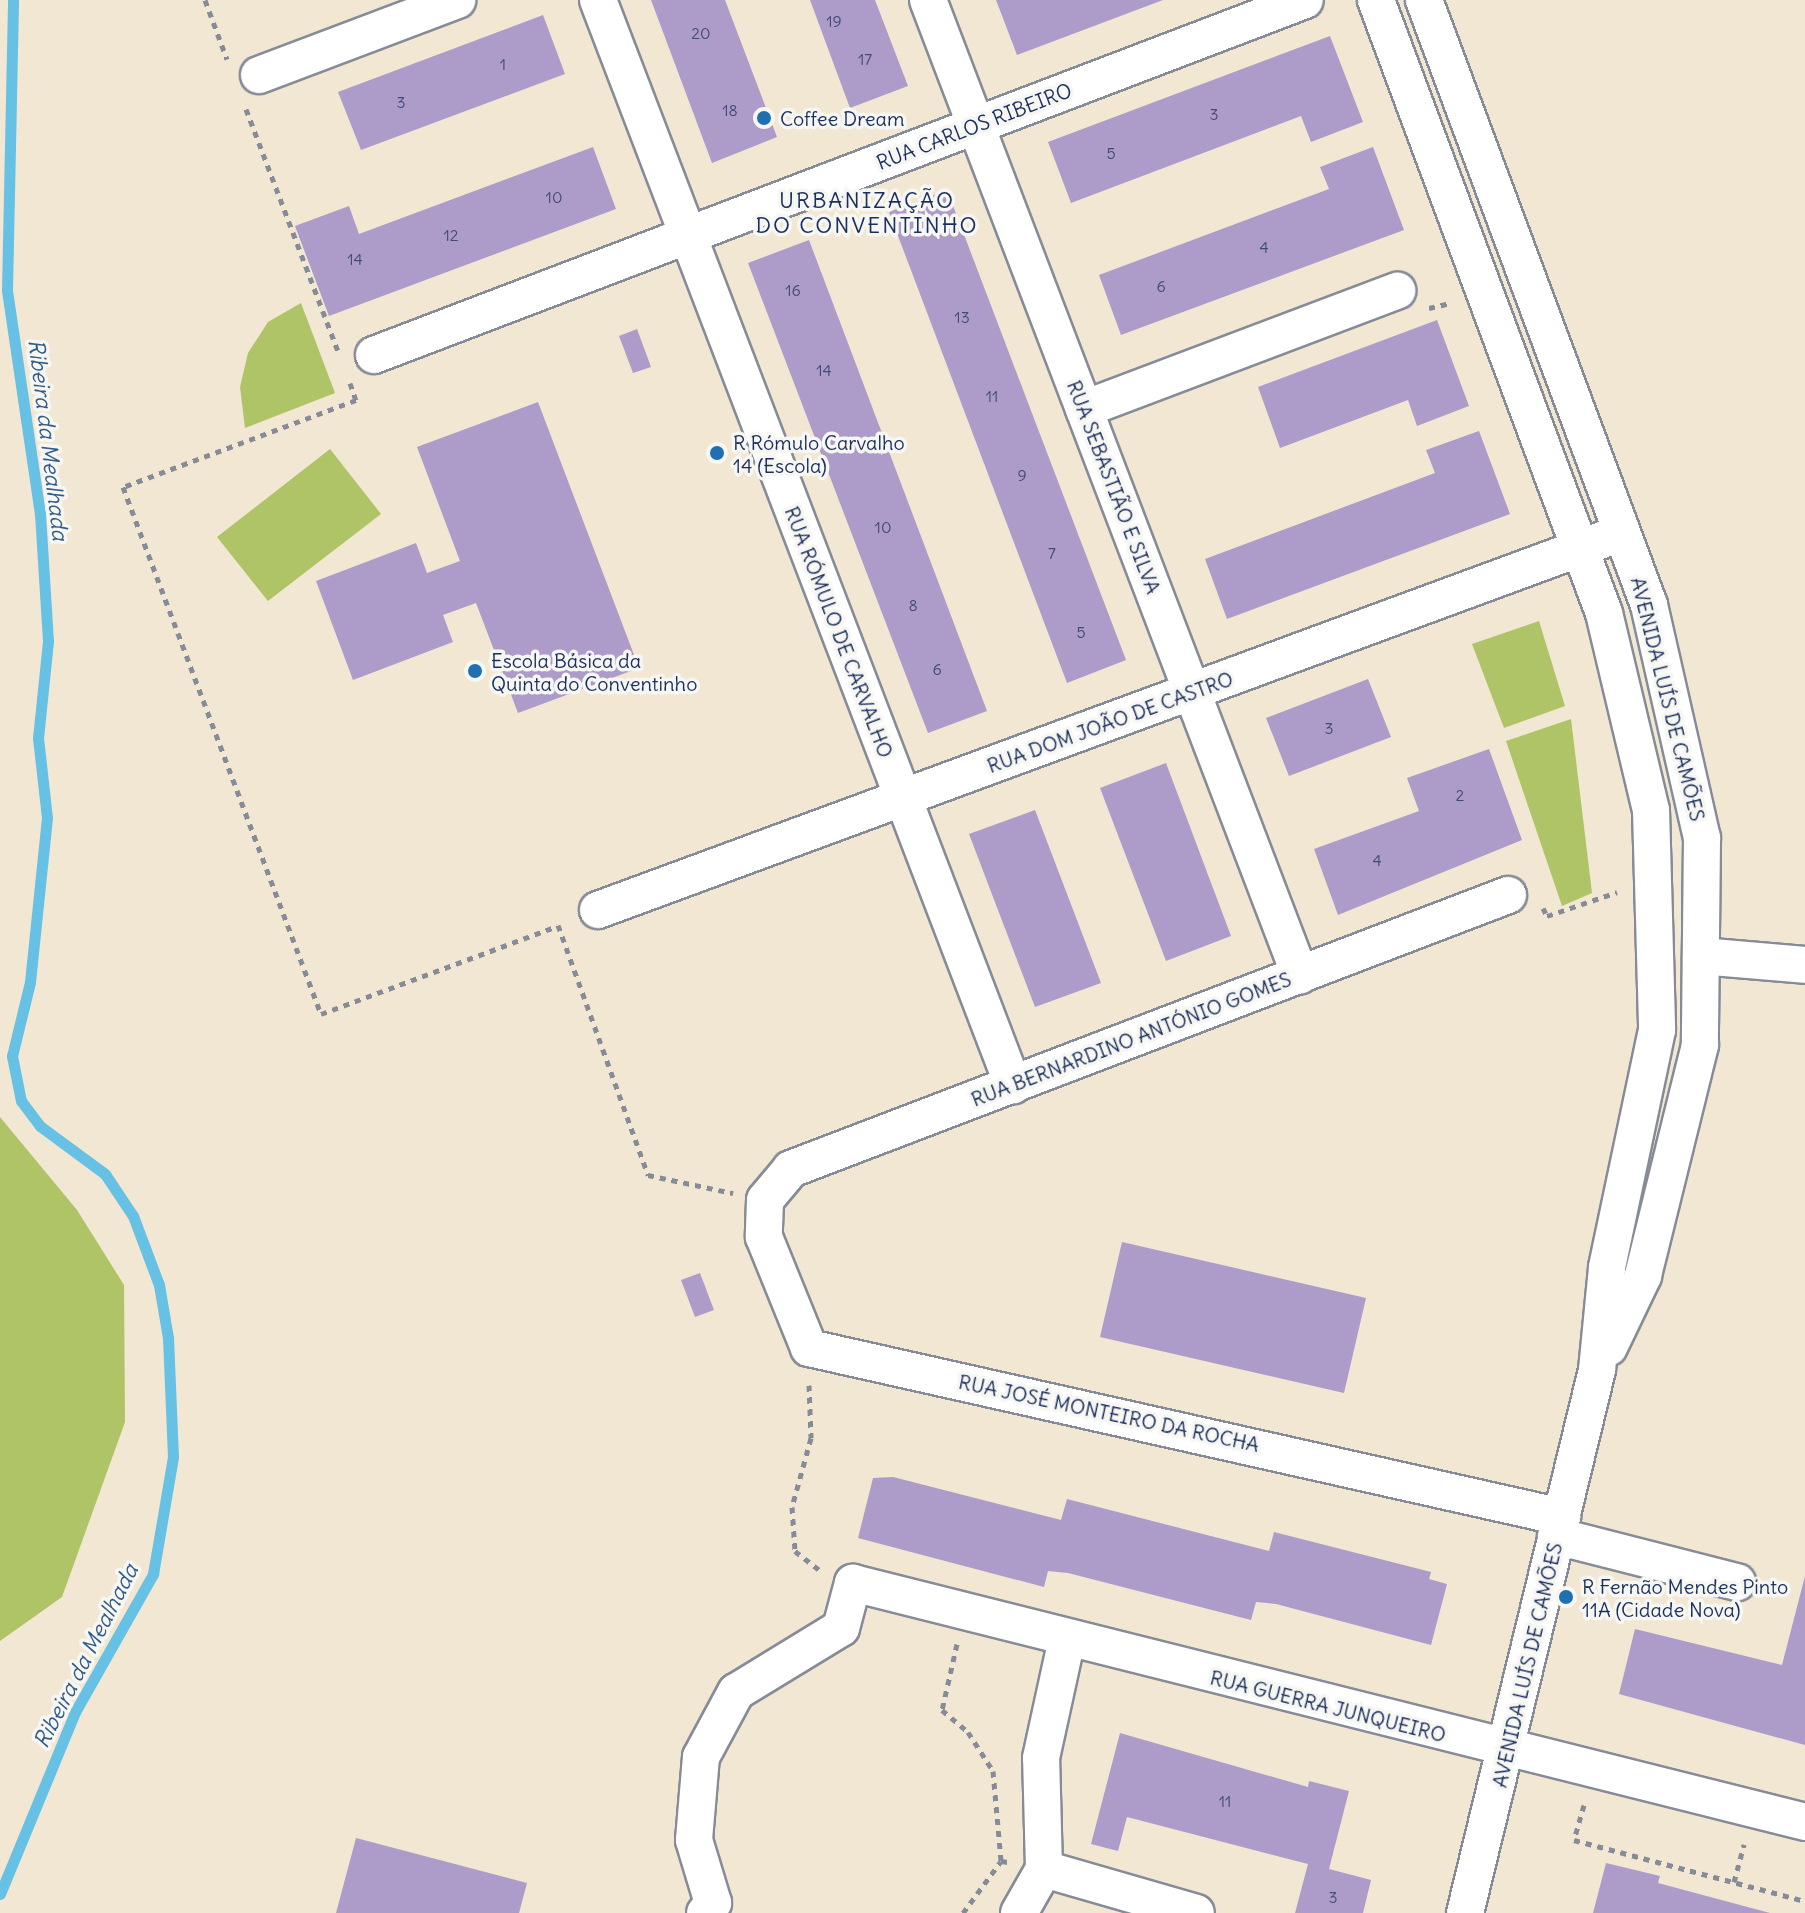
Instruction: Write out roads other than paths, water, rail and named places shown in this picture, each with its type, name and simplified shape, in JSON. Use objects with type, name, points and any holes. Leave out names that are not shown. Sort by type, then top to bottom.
[{"type":"street","points":[[245,84],[457,0]]},
{"type":"street","name":"RUA RÓMULO DE CARVALHO","points":[[598,0],[1013,1085]]},
{"type":"street","name":"RUA SEBASTIÃO E SILVA","points":[[928,0],[1300,975]]},
{"type":"street","name":"RUA CARLOS RIBEIRO","points":[[374,355],[1305,0]]},
{"type":"street","name":"AVENIDA LUÍS DE CAMÕES","points":[[1376,0],[1581,548],[1651,810],[1657,1030],[1607,1268],[1597,1370],[1508,1750],[1465,1913]]},
{"type":"street","name":"AVENIDA LUÍS DE CAMÕES","points":[[1424,0],[1649,605],[1702,838],[1700,1045],[1643,1276],[1597,1370]]},
{"type":"street","points":[[1084,409],[1397,291]]},
{"type":"street","name":"RUA DOM JOÃO DE CASTRO","points":[[598,910],[1622,531]]},
{"type":"street","name":"RUA BERNARDINO ANTÓNIO GOMES","points":[[809,1348],[764,1237],[765,1200],[791,1169],[1508,895]]},
{"type":"street","points":[[1701,956],[1805,965]]},
{"type":"street","name":"RUA JOSÉ MONTEIRO DA ROCHA","points":[[809,1348],[1559,1527],[1737,1582]]},
{"type":"street","name":"RUA GUERRA JUNQUEIRO","points":[[713,1910],[694,1840],[701,1757],[736,1692],[841,1628],[853,1583],[1508,1750],[1805,1822]]},
{"type":"street","points":[[1019,1913],[1044,1869],[1041,1758],[1067,1639]]},
{"type":"street","points":[[1044,1869],[1196,1913]]},
{"type":"waterway","name":"Ribeira da Mealhada","points":[[0,1894],[75,1712],[153,1574],[173,1457],[168,1338],[159,1285],[133,1216],[105,1174],[40,1126],[21,1101],[12,1056],[30,982],[47,818],[38,738],[48,641],[40,514],[7,290],[13,0]]},
{"type":"place","name":"Coffee Dream","points":[[764,118]]},
{"type":"place","name":"R Rómulo Carvalho 14 (Escola)","points":[[717,453]]},
{"type":"place","name":"Escola Básica da Quinta do Conventinho","points":[[475,671]]},
{"type":"place","name":"R Fernão Mendes Pinto 11A (Cidade Nova)","points":[[1566,1597]]},
{"type":"district","name":"URBANIZAÇÃO DO CONVENTINHO","points":[[867,212]]}]
